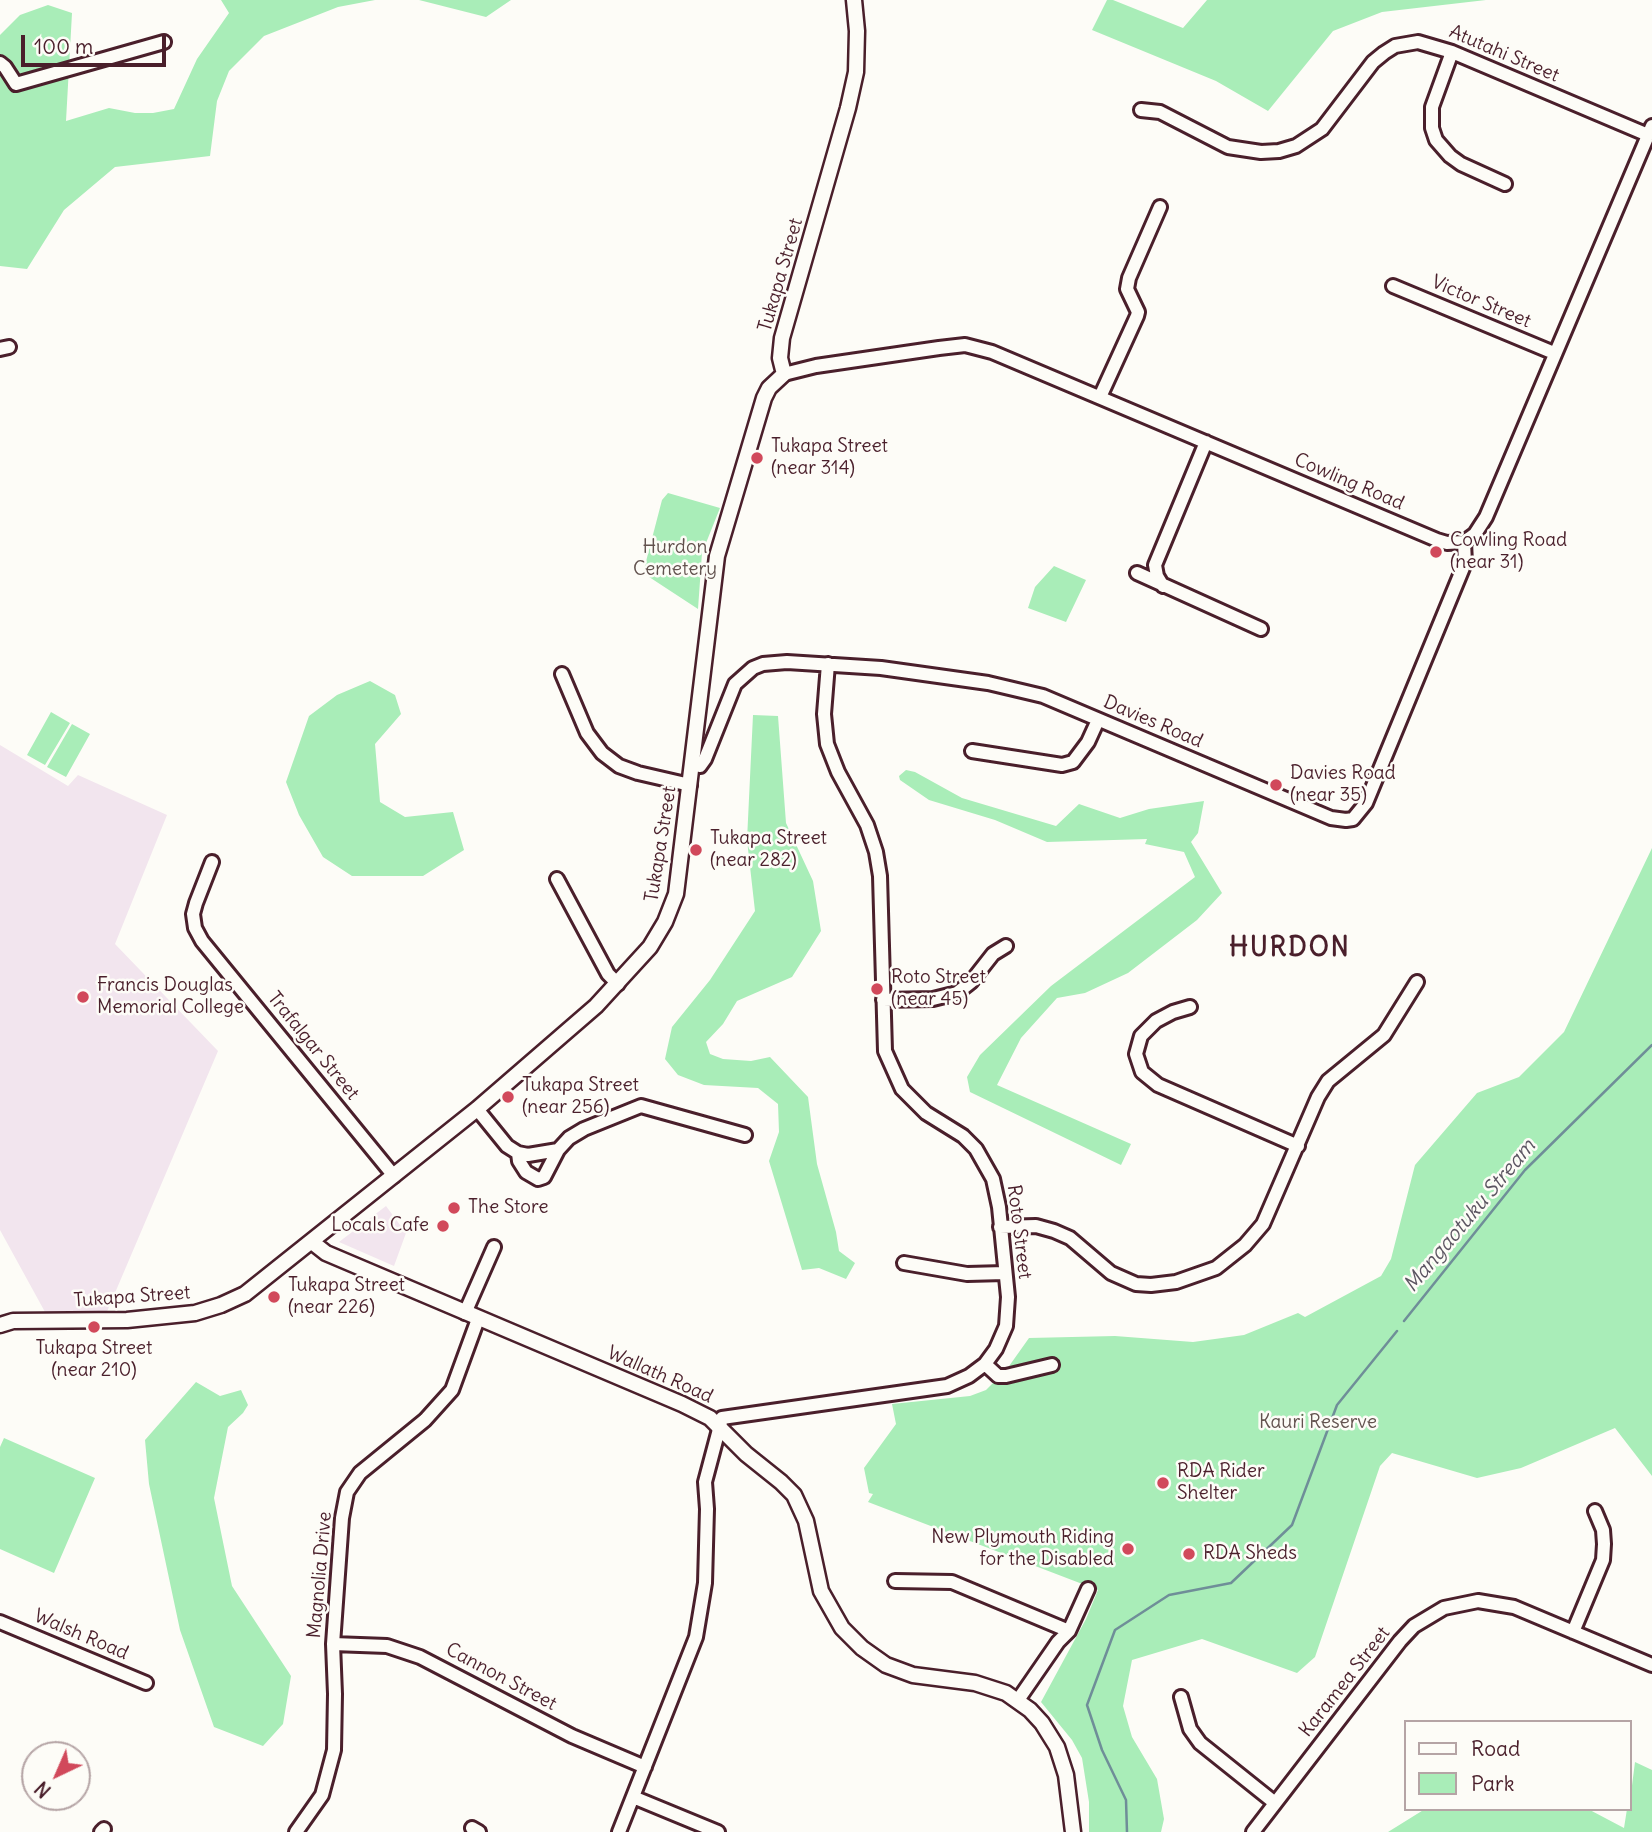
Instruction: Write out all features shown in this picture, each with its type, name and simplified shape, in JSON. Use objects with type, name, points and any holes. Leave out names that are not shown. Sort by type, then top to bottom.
[{"type":"street","name":"Tukapa Street","points":[[4,1321],[127,1320],[195,1313],[245,1294],[477,1109],[570,1029],[618,984],[650,947],[672,907],[681,866],[717,556],[764,398],[769,388],[784,374],[780,358],[782,338],[856,72],[857,31],[854,0]]},
{"type":"street","points":[[0,63],[5,66],[16,84],[164,42]]},
{"type":"street","name":"Atutahi Street","points":[[1141,110],[1160,113],[1228,147],[1261,152],[1279,151],[1296,146],[1322,130],[1373,62],[1395,46],[1418,42],[1452,52],[1650,130]]},
{"type":"street","points":[[1452,52],[1432,107],[1432,128],[1436,140],[1461,164],[1505,184]]},
{"type":"street","points":[[1464,542],[1475,534],[1486,517],[1650,130]]},
{"type":"street","points":[[1100,397],[1138,316],[1127,289],[1129,278],[1160,207]]},
{"type":"street","name":"Victor Street","points":[[1393,286],[1553,354]]},
{"type":"street","name":"Cowling Road","points":[[784,374],[816,366],[965,345],[992,352],[1437,540],[1447,543],[1464,542]]},
{"type":"street","points":[[1163,586],[1155,565],[1206,442]]},
{"type":"street","name":"Davies Road","points":[[693,764],[699,766],[709,753],[735,684],[753,668],[775,662],[881,668],[1017,688],[1043,696],[1331,818],[1353,819],[1366,803],[1465,563],[1464,542]]},
{"type":"street","points":[[1137,573],[1261,629]]},
{"type":"street","name":"Roto Street","points":[[719,1428],[722,1418],[947,1386],[969,1376],[985,1364],[996,1349],[1006,1326],[1008,1297],[993,1179],[981,1155],[963,1136],[912,1101],[896,1079],[885,1052],[878,862],[867,825],[838,772],[827,744],[824,714],[828,664]]},
{"type":"street","points":[[562,674],[587,733],[602,754],[619,766],[690,785]]},
{"type":"street","points":[[972,751],[1062,765],[1073,762],[1088,742],[1098,720]]},
{"type":"street","name":"Trafalgar Street","points":[[212,862],[193,914],[195,928],[202,941],[394,1176]]},
{"type":"street","points":[[557,879],[608,974],[618,984]]},
{"type":"street","points":[[883,1000],[933,999],[957,993],[971,982],[993,954],[1006,946]]},
{"type":"street","points":[[1000,1227],[1036,1226],[1054,1231],[1070,1238],[1111,1273],[1136,1284],[1165,1284],[1189,1279],[1227,1261],[1254,1235],[1270,1211],[1318,1097],[1328,1081],[1384,1035],[1417,982]]},
{"type":"street","points":[[1190,1007],[1156,1021],[1141,1036],[1136,1054],[1142,1072],[1158,1085],[1298,1146]]},
{"type":"street","points":[[518,1153],[519,1161],[526,1172],[538,1179],[544,1177],[558,1150],[569,1138],[584,1129],[641,1106],[745,1135]]},
{"type":"street","points":[[477,1109],[508,1146],[518,1153],[538,1155],[558,1150]]},
{"type":"street","name":"Wallath Road","points":[[312,1242],[326,1253],[691,1408],[710,1418],[719,1428],[705,1482],[705,1583],[696,1637],[619,1832]]},
{"type":"street","name":"Magnolia Drive","points":[[296,1832],[322,1795],[334,1750],[333,1644],[342,1518],[347,1492],[360,1473],[425,1420],[452,1390],[494,1247]]},
{"type":"street","points":[[904,1263],[967,1274],[1005,1273]]},
{"type":"street","points":[[985,1364],[998,1376],[1052,1364]]},
{"type":"street","points":[[719,1428],[793,1495],[806,1521],[821,1591],[842,1628],[862,1648],[899,1670],[927,1678],[991,1687],[1018,1700],[1042,1723],[1057,1747],[1066,1775],[1073,1832]]},
{"type":"street","points":[[1573,1632],[1602,1560],[1603,1530],[1595,1511]]},
{"type":"street","points":[[895,1581],[952,1582],[1069,1632]]},
{"type":"street","points":[[1018,1700],[1058,1642],[1069,1632],[1088,1589]]},
{"type":"street","name":"Karamea Street","points":[[1253,1832],[1400,1641],[1429,1615],[1462,1602],[1493,1602],[1514,1606],[1652,1665]]},
{"type":"street","name":"Walsh Road","points":[[0,1622],[146,1683]]},
{"type":"street","name":"Cannon Street","points":[[333,1644],[387,1646],[421,1657],[572,1736],[645,1767]]},
{"type":"street","points":[[1181,1697],[1190,1729],[1200,1743],[1275,1803]]},
{"type":"street","points":[[633,1797],[718,1832]]},
{"type":"shaded area","name":"Francis Douglas Memorial College","points":[[0,745],[68,786],[78,775],[167,815],[115,944],[218,1051],[106,1314],[45,1312],[0,1230]]},
{"type":"shaded area","points":[[386,1206],[406,1233],[394,1266],[339,1242]]},
{"type":"green space","points":[[221,0],[375,0],[338,7],[264,36],[229,71],[217,101],[210,156],[115,167],[64,210],[27,269],[0,266],[0,35],[20,15],[48,5],[72,13],[66,121],[109,108],[153,113],[174,109],[197,59],[229,13]]},
{"type":"green space","points":[[419,0],[511,0],[486,17]]},
{"type":"green space","points":[[1107,0],[1183,28],[1207,0],[1486,0],[1382,12],[1333,31],[1268,111],[1216,81],[1092,30]]},
{"type":"green space","name":"Hurdon Cemetery","points":[[668,493],[720,508],[702,553],[698,609],[643,573],[662,500]]},
{"type":"green space","points":[[1054,566],[1086,580],[1066,622],[1028,608],[1035,587]]},
{"type":"green space","points":[[370,681],[395,695],[401,714],[375,744],[380,802],[405,817],[453,812],[464,850],[423,876],[352,876],[323,857],[299,815],[286,782],[309,716],[337,695]]},
{"type":"green space","points":[[51,712],[70,723],[45,765],[27,755]]},
{"type":"green space","points":[[753,715],[778,716],[786,823],[813,881],[821,931],[792,977],[737,1001],[723,1024],[706,1042],[710,1054],[723,1059],[751,1061],[770,1057],[808,1097],[817,1164],[839,1251],[855,1263],[846,1279],[819,1268],[802,1270],[769,1161],[779,1132],[778,1104],[758,1088],[704,1085],[678,1075],[665,1059],[672,1027],[710,980],[755,911],[747,840]]},
{"type":"green space","points":[[72,724],[90,734],[66,777],[47,767]]},
{"type":"green space","points":[[906,770],[915,772],[962,798],[1056,826],[1079,804],[1120,818],[1149,809],[1204,801],[1198,833],[1191,842],[1222,893],[1197,920],[1128,973],[1085,993],[1057,998],[1021,1038],[997,1085],[1131,1144],[1121,1165],[970,1092],[967,1077],[980,1055],[1051,986],[1195,877],[1184,852],[1145,844],[1147,839],[1047,842],[995,820],[929,800],[900,780],[899,776]]},
{"type":"green space","name":"Kauri Reserve","points":[[1652,848],[1652,1476],[1615,1428],[1521,1468],[1477,1478],[1392,1453],[1380,1466],[1315,1657],[1297,1673],[1202,1639],[1132,1660],[1123,1706],[1132,1737],[1157,1779],[1164,1819],[1161,1832],[1089,1832],[1089,1802],[1082,1758],[1072,1740],[1041,1702],[1086,1619],[1098,1590],[868,1502],[873,1494],[869,1493],[864,1468],[896,1424],[892,1404],[970,1396],[986,1390],[1007,1369],[1029,1338],[1115,1336],[1193,1342],[1244,1335],[1298,1313],[1305,1317],[1381,1276],[1391,1259],[1415,1165],[1477,1093],[1519,1077],[1564,1032]]},
{"type":"green space","points":[[196,1382],[220,1396],[241,1390],[248,1405],[228,1427],[214,1498],[232,1586],[291,1676],[283,1724],[263,1746],[214,1727],[180,1630],[149,1484],[145,1440]]},
{"type":"green space","points":[[4,1438],[95,1478],[54,1573],[0,1549],[0,1447]]},
{"type":"green space","points":[[1635,1762],[1652,1770],[1652,1832],[1388,1832],[1422,1811],[1592,1811],[1624,1828],[1627,1811],[1631,1811]]},
{"type":"waterway","name":"Mangaotuku Stream","points":[[1404,1321],[1525,1170],[1652,1045]]},
{"type":"waterway","name":"Mangaotuku Stream","points":[[1127,1832],[1126,1800],[1102,1750],[1087,1705],[1115,1630],[1169,1595],[1231,1583],[1292,1525],[1337,1405],[1397,1331]]},
{"type":"place","name":"Tukapa Street (near 314)","points":[[757,458]]},
{"type":"place","name":"Cowling Road (near 31)","points":[[1436,552]]},
{"type":"place","name":"Davies Road (near 35)","points":[[1276,785]]},
{"type":"place","name":"Tukapa Street (near 282)","points":[[696,850]]},
{"type":"place","name":"Roto Street (near 45)","points":[[877,989]]},
{"type":"place","name":"Francis Douglas Memorial College","points":[[83,997]]},
{"type":"place","name":"Tukapa Street (near 256)","points":[[508,1097]]},
{"type":"place","name":"The Store","points":[[454,1208]]},
{"type":"place","name":"Locals Cafe","points":[[443,1226]]},
{"type":"place","name":"Tukapa Street (near 226)","points":[[274,1297]]},
{"type":"place","name":"Tukapa Street (near 210)","points":[[94,1327]]},
{"type":"place","name":"RDA Rider Shelter","points":[[1163,1483]]},
{"type":"place","name":"New Plymouth Riding for the Disabled","points":[[1128,1549]]},
{"type":"place","name":"RDA Sheds","points":[[1189,1554]]},
{"type":"district","name":"HURDON","points":[[1290,949]]}]
